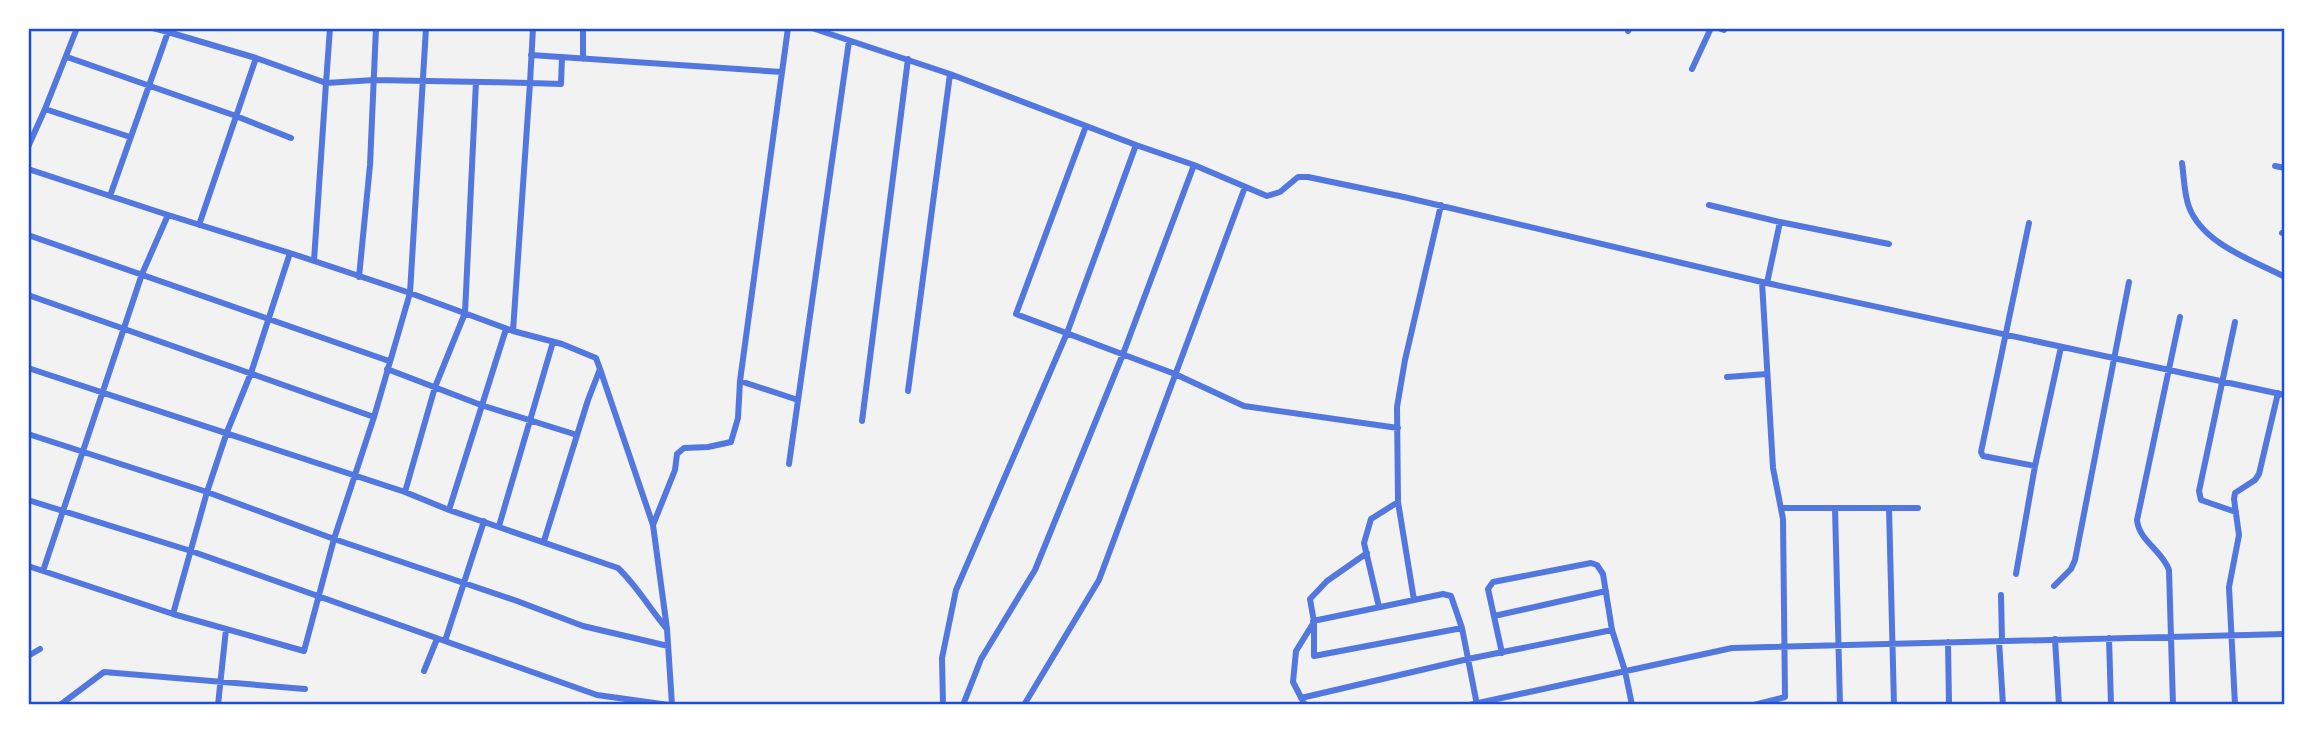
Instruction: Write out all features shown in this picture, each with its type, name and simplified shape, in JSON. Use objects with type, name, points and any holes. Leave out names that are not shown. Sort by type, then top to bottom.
[{"type":"street","points":[[28,147],[77,28]]},
{"type":"street","points":[[153,28],[168,30],[326,83],[374,80],[561,84],[562,57]]},
{"type":"street","points":[[314,261],[330,28]]},
{"type":"street","points":[[359,277],[370,165],[376,28]]},
{"type":"street","points":[[28,566],[173,614],[304,652],[334,539],[374,417],[410,293],[426,28]]},
{"type":"street","points":[[449,510],[481,405],[510,330],[533,28]]},
{"type":"street","points":[[583,28],[583,59]]},
{"type":"street","points":[[653,525],[675,470],[677,454],[684,448],[731,442],[738,418],[740,381],[788,28]]},
{"type":"street","points":[[812,28],[908,58],[1194,165],[1266,196],[1280,192],[1298,177],[1308,177],[1441,205],[1764,283],[2282,394],[2259,474],[2255,480],[2235,493],[2234,499],[2239,535],[2230,576],[2235,705]]},
{"type":"street","points":[[1692,69],[1711,28]]},
{"type":"street","points":[[110,196],[168,30]]},
{"type":"street","points":[[789,464],[849,41]]},
{"type":"street","points":[[531,55],[782,72]]},
{"type":"street","points":[[67,57],[291,138]]},
{"type":"street","points":[[199,225],[256,58]]},
{"type":"street","points":[[862,421],[908,58]]},
{"type":"street","points":[[908,391],[950,74]]},
{"type":"street","points":[[405,492],[435,387],[465,313],[476,82]]},
{"type":"street","points":[[45,109],[130,137]]},
{"type":"street","points":[[1086,126],[1016,314],[1175,374],[1244,406],[1398,428]]},
{"type":"street","points":[[943,705],[942,658],[956,590],[1067,333],[1136,145]]},
{"type":"street","points":[[2182,163],[2187,204],[2195,221],[2210,237],[2285,277]]},
{"type":"street","points":[[962,705],[981,659],[1035,570],[1123,354],[1194,165]]},
{"type":"street","points":[[2276,166],[2285,169]]},
{"type":"street","points":[[28,169],[290,253],[596,358],[653,525],[667,629],[671,705],[597,695],[191,551],[28,500]]},
{"type":"street","points":[[1024,705],[1099,580],[1245,187]]},
{"type":"street","points":[[1414,600],[1398,502],[1397,407],[1405,360],[1441,205]]},
{"type":"street","points":[[1709,205],[1889,244]]},
{"type":"street","points":[[43,571],[142,274],[168,215]]},
{"type":"street","points":[[1754,705],[1785,697],[1783,508],[1773,468],[1764,283],[1780,222]]},
{"type":"street","points":[[2029,223],[1982,455],[2035,466]]},
{"type":"street","points":[[28,235],[389,360]]},
{"type":"street","points":[[173,614],[226,432],[251,373],[290,253]]},
{"type":"street","points":[[2054,586],[2071,569],[2075,560],[2129,282]]},
{"type":"street","points":[[28,295],[374,417]]},
{"type":"street","points":[[2174,705],[2169,637],[2169,570],[2163,556],[2141,534],[2137,520],[2180,317]]},
{"type":"street","points":[[2235,322],[2199,495],[2201,500],[2236,512]]},
{"type":"street","points":[[499,526],[553,342]]},
{"type":"street","points":[[2016,574],[2035,466],[2062,347]]},
{"type":"street","points":[[28,368],[405,492],[449,510],[618,568],[634,582],[647,606],[667,629]]},
{"type":"street","points":[[387,369],[481,405],[577,435]]},
{"type":"street","points":[[544,541],[600,369]]},
{"type":"street","points":[[1727,377],[1767,374]]},
{"type":"street","points":[[740,381],[798,400]]},
{"type":"street","points":[[28,434],[207,492],[583,626],[668,646]]},
{"type":"street","points":[[1379,607],[1364,543],[1371,519],[1398,502]]},
{"type":"street","points":[[1783,508],[1919,508]]},
{"type":"street","points":[[1835,508],[1840,705]]},
{"type":"street","points":[[1889,508],[1894,705]]},
{"type":"street","points":[[424,671],[441,640],[484,521]]},
{"type":"street","points":[[1367,553],[1327,581],[1310,599],[1314,656],[1462,628]]},
{"type":"street","points":[[1502,653],[1488,589],[1493,582],[1591,563],[1597,565],[1603,574],[1612,630],[1632,705]]},
{"type":"street","points":[[1494,616],[1606,591]]},
{"type":"street","points":[[1305,705],[1293,682],[1296,651],[1313,621],[1443,594],[1451,596],[1462,628],[1474,705],[1732,648],[2285,634]]},
{"type":"street","points":[[2001,595],[2003,705]]},
{"type":"street","points":[[218,705],[226,629]]},
{"type":"street","points":[[1301,698],[1468,659],[1612,630]]},
{"type":"street","points":[[2109,638],[2111,705]]},
{"type":"street","points":[[2055,639],[2059,705]]},
{"type":"street","points":[[1948,642],[1950,705]]},
{"type":"street","points":[[28,656],[40,649]]},
{"type":"street","points":[[62,704],[104,672],[305,689]]}]
